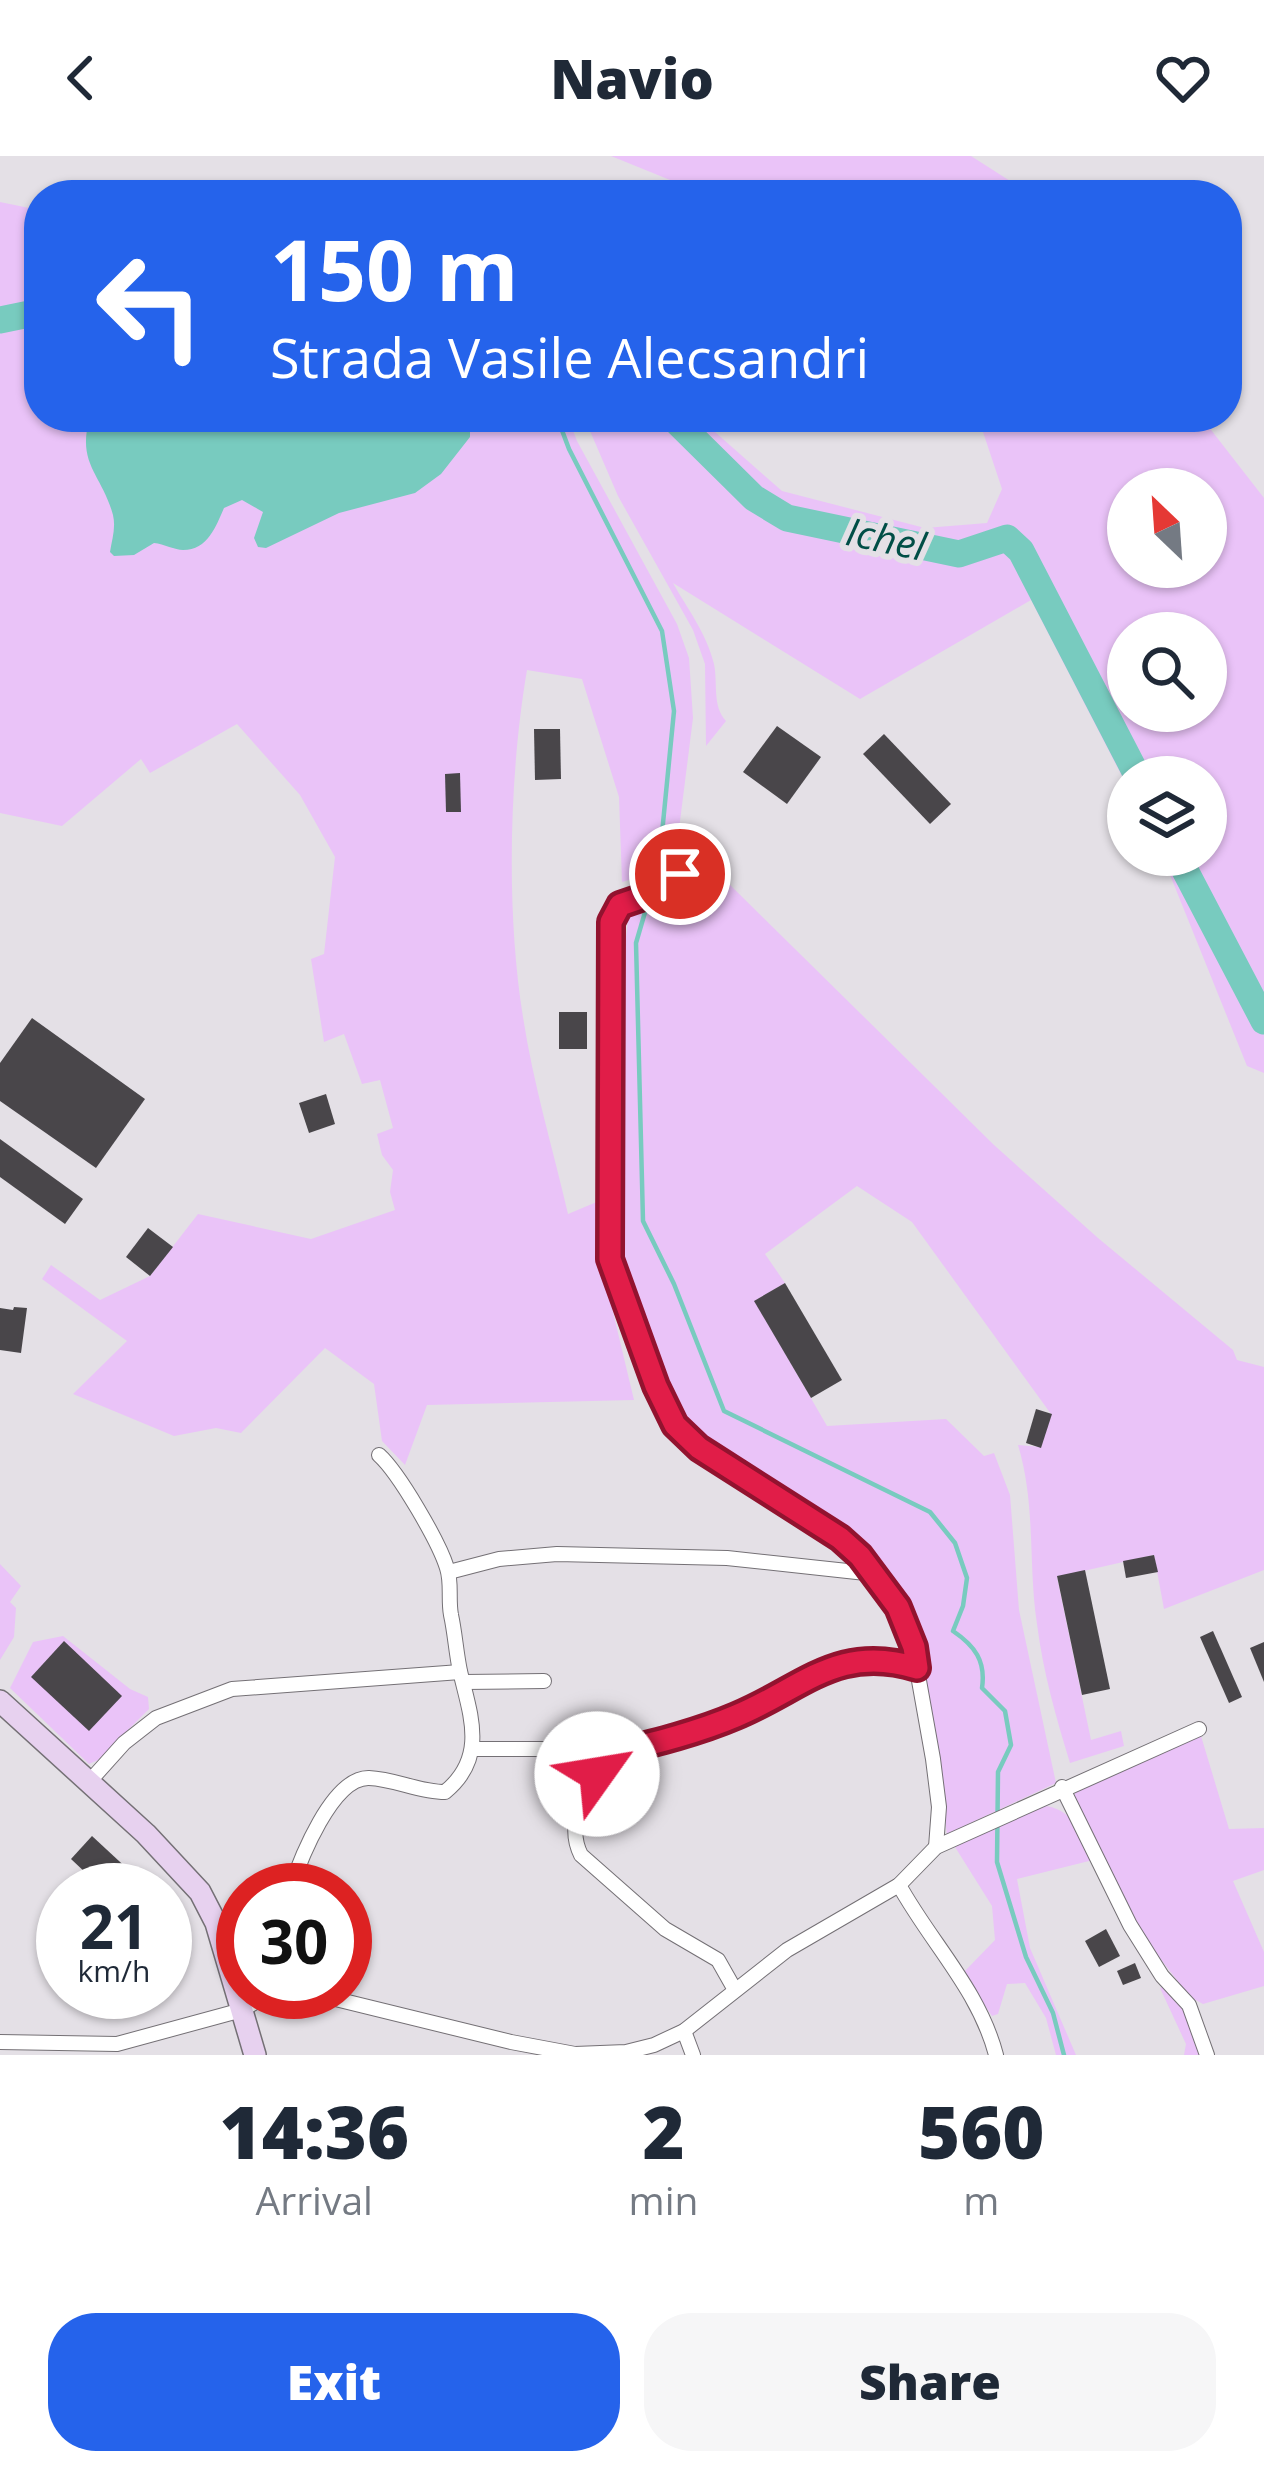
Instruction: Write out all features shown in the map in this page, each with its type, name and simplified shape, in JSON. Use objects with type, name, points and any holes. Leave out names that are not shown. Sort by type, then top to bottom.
[{"type":"street","points":[[680,874],[658,892],[620,905],[611,922],[613,1270],[675,1425],[734,1473],[840,1538],[875,1574],[906,1625],[938,1802],[936,1847]]},
{"type":"street","points":[[300,1863],[346,1785],[366,1778],[445,1792],[472,1749],[471,1705],[449,1608],[448,1572],[395,1473],[380,1456]]},
{"type":"street","points":[[448,1572],[499,1559],[557,1554],[727,1558],[875,1574]]},
{"type":"street","points":[[472,1749],[550,1748],[602,1756],[739,1715],[806,1677],[847,1662],[872,1660],[917,1668]]},
{"type":"street","points":[[89,1782],[124,1743],[156,1718],[232,1689],[462,1677],[478,1685],[544,1681]]},
{"type":"street","points":[[0,1701],[185,1873],[216,1923]]},
{"type":"street","points":[[372,2010],[514,2049],[601,2054],[640,2049],[684,2031],[787,1949],[899,1885],[936,1847],[1199,1729]]},
{"type":"street","points":[[602,1756],[574,1822],[574,1841],[581,1855],[665,1929],[718,1960],[735,1990]]},
{"type":"street","points":[[1062,1787],[1130,1925],[1162,1976],[1189,2005],[1208,2055]]},
{"type":"street","points":[[899,1885],[927,1934],[974,1997],[986,2019],[995,2055]]},
{"type":"street","points":[[0,2042],[117,2044],[216,2017]]},
{"type":"street","points":[[245,2019],[255,2055]]},
{"type":"street","points":[[684,2031],[692,2055]]},
{"type":"shaded area","points":[[611,156],[971,156],[1009,180],[670,180]]},
{"type":"shaded area","points":[[0,202],[24,207],[24,432],[574,432],[677,624],[689,658],[693,718],[676,853],[664,870],[622,882],[619,797],[582,679],[527,670],[516,754],[512,889],[527,1042],[568,1214],[599,1201],[602,1266],[634,1400],[427,1405],[405,1465],[382,1441],[374,1384],[325,1348],[241,1433],[216,1428],[174,1436],[73,1394],[127,1341],[42,1279],[51,1265],[100,1300],[150,1276],[198,1214],[311,1239],[395,1210],[390,1192],[393,1170],[382,1155],[377,1134],[393,1128],[380,1080],[362,1084],[344,1034],[324,1042],[311,959],[324,954],[335,857],[300,795],[237,724],[150,773],[141,759],[62,826],[0,813]]},
{"type":"shaded area","points":[[470,432],[470,437],[441,474],[415,493],[339,513],[266,548],[258,547],[254,538],[263,512],[242,500],[224,508],[210,536],[199,546],[183,550],[154,543],[134,555],[114,556],[110,552],[113,515],[88,458],[87,433]]},
{"type":"shaded area","points":[[590,432],[715,432],[782,491],[925,528],[987,523],[1002,489],[983,432],[1213,432],[1264,498],[1264,1073],[1247,1066],[1170,876],[1227,876],[1227,756],[1111,756],[1031,600],[860,699],[673,583],[711,652],[717,701],[726,721],[706,746],[705,664],[693,630],[618,496]]},
{"type":"shaded area","points":[[707,880],[725,880],[994,1145],[1233,1350],[1237,1360],[1264,1367],[1264,1570],[1164,1609],[1154,1555],[1057,1577],[1091,1740],[1121,1731],[1124,1746],[1070,1763],[1040,1642],[1027,1489],[1018,1445],[1041,1447],[1051,1414],[912,1222],[857,1186],[765,1254],[785,1283],[755,1301],[827,1426],[946,1419],[984,1456],[994,1453],[1010,1495],[1019,1610],[1056,1783],[947,1834],[917,1626],[857,1538],[725,1456],[684,1418],[668,1393],[625,1271],[617,1224],[619,997],[628,920],[638,908]]},
{"type":"shaded area","points":[[0,1564],[21,1586],[10,1602],[16,1608],[14,1637],[0,1660]]},
{"type":"shaded area","points":[[63,1636],[130,1689],[148,1697],[149,1709],[89,1764],[10,1688],[33,1642]]},
{"type":"shaded area","points":[[1201,1736],[1229,1829],[1264,1828],[1264,1870],[1233,1881],[1264,1952],[1264,1986],[1203,2004],[1190,1997],[1135,1926],[1072,1798],[1078,1789]]},
{"type":"shaded area","points":[[1040,1806],[1068,1816],[1093,1860],[1017,1879],[1030,1948],[1076,2055],[1056,2055],[1046,2018],[1025,1983],[1007,1984],[998,2014],[992,2016],[963,1973],[995,1940],[992,1906],[955,1847]]},
{"type":"shaded area","points":[[1165,1986],[1184,2008],[1203,2055],[1184,2055],[1186,2044],[1160,1988]]},
{"type":"building","points":[[777,726],[821,757],[787,804],[743,772]]},
{"type":"building","points":[[534,729],[560,729],[561,779],[535,780]]},
{"type":"building","points":[[884,734],[951,804],[930,824],[863,754]]},
{"type":"building","points":[[460,773],[461,812],[446,812],[445,774]]},
{"type":"building","points":[[559,1012],[587,1012],[587,1049],[559,1049]]},
{"type":"building","points":[[32,1018],[145,1099],[96,1168],[0,1101],[0,1063]]},
{"type":"building","points":[[326,1094],[335,1124],[309,1133],[299,1103]]},
{"type":"building","points":[[0,1139],[83,1199],[65,1224],[0,1177]]},
{"type":"building","points":[[148,1228],[173,1247],[150,1276],[126,1257]]},
{"type":"building","points":[[785,1283],[842,1380],[811,1398],[754,1301]]},
{"type":"building","points":[[0,1308],[27,1308],[21,1353],[0,1350]]},
{"type":"building","points":[[1036,1409],[1052,1414],[1041,1448],[1026,1443]]},
{"type":"building","points":[[1154,1555],[1158,1572],[1126,1578],[1123,1561]]},
{"type":"building","points":[[1085,1570],[1110,1689],[1082,1695],[1057,1576]]},
{"type":"building","points":[[1213,1631],[1242,1697],[1229,1703],[1200,1637]]},
{"type":"building","points":[[64,1641],[122,1696],[89,1731],[31,1677]]},
{"type":"building","points":[[1264,1642],[1264,1682],[1250,1648]]},
{"type":"building","points":[[92,1836],[121,1863],[75,1863],[71,1859]]},
{"type":"building","points":[[1106,1929],[1120,1956],[1099,1967],[1085,1941]]},
{"type":"building","points":[[1135,1963],[1141,1978],[1123,1985],[1117,1971]]},
{"type":"waterway","name":"Ichel","points":[[0,320],[24,315]]},
{"type":"waterway","points":[[563,432],[662,631],[674,711],[659,864],[651,891]]},
{"type":"waterway","name":"Ichel","points":[[687,432],[754,498],[787,518],[959,554],[1007,538],[1021,551],[1127,756]]},
{"type":"waterway","name":"Ichel","points":[[1188,876],[1264,1021]]},
{"type":"waterway","points":[[648,902],[636,943],[643,1221],[674,1284],[724,1411],[930,1512],[955,1543],[967,1578],[953,1631],[977,1655],[982,1688],[1005,1711],[1011,1745],[998,1772],[997,1862],[1026,1957],[1053,2013],[1064,2055]]},
{"type":"route","points":[[597,1774],[602,1756],[739,1715],[806,1677],[847,1662],[872,1660],[917,1668],[898,1607],[860,1556],[840,1538],[734,1473],[675,1425],[613,1270],[611,922],[620,905],[658,892],[680,874]]}]
